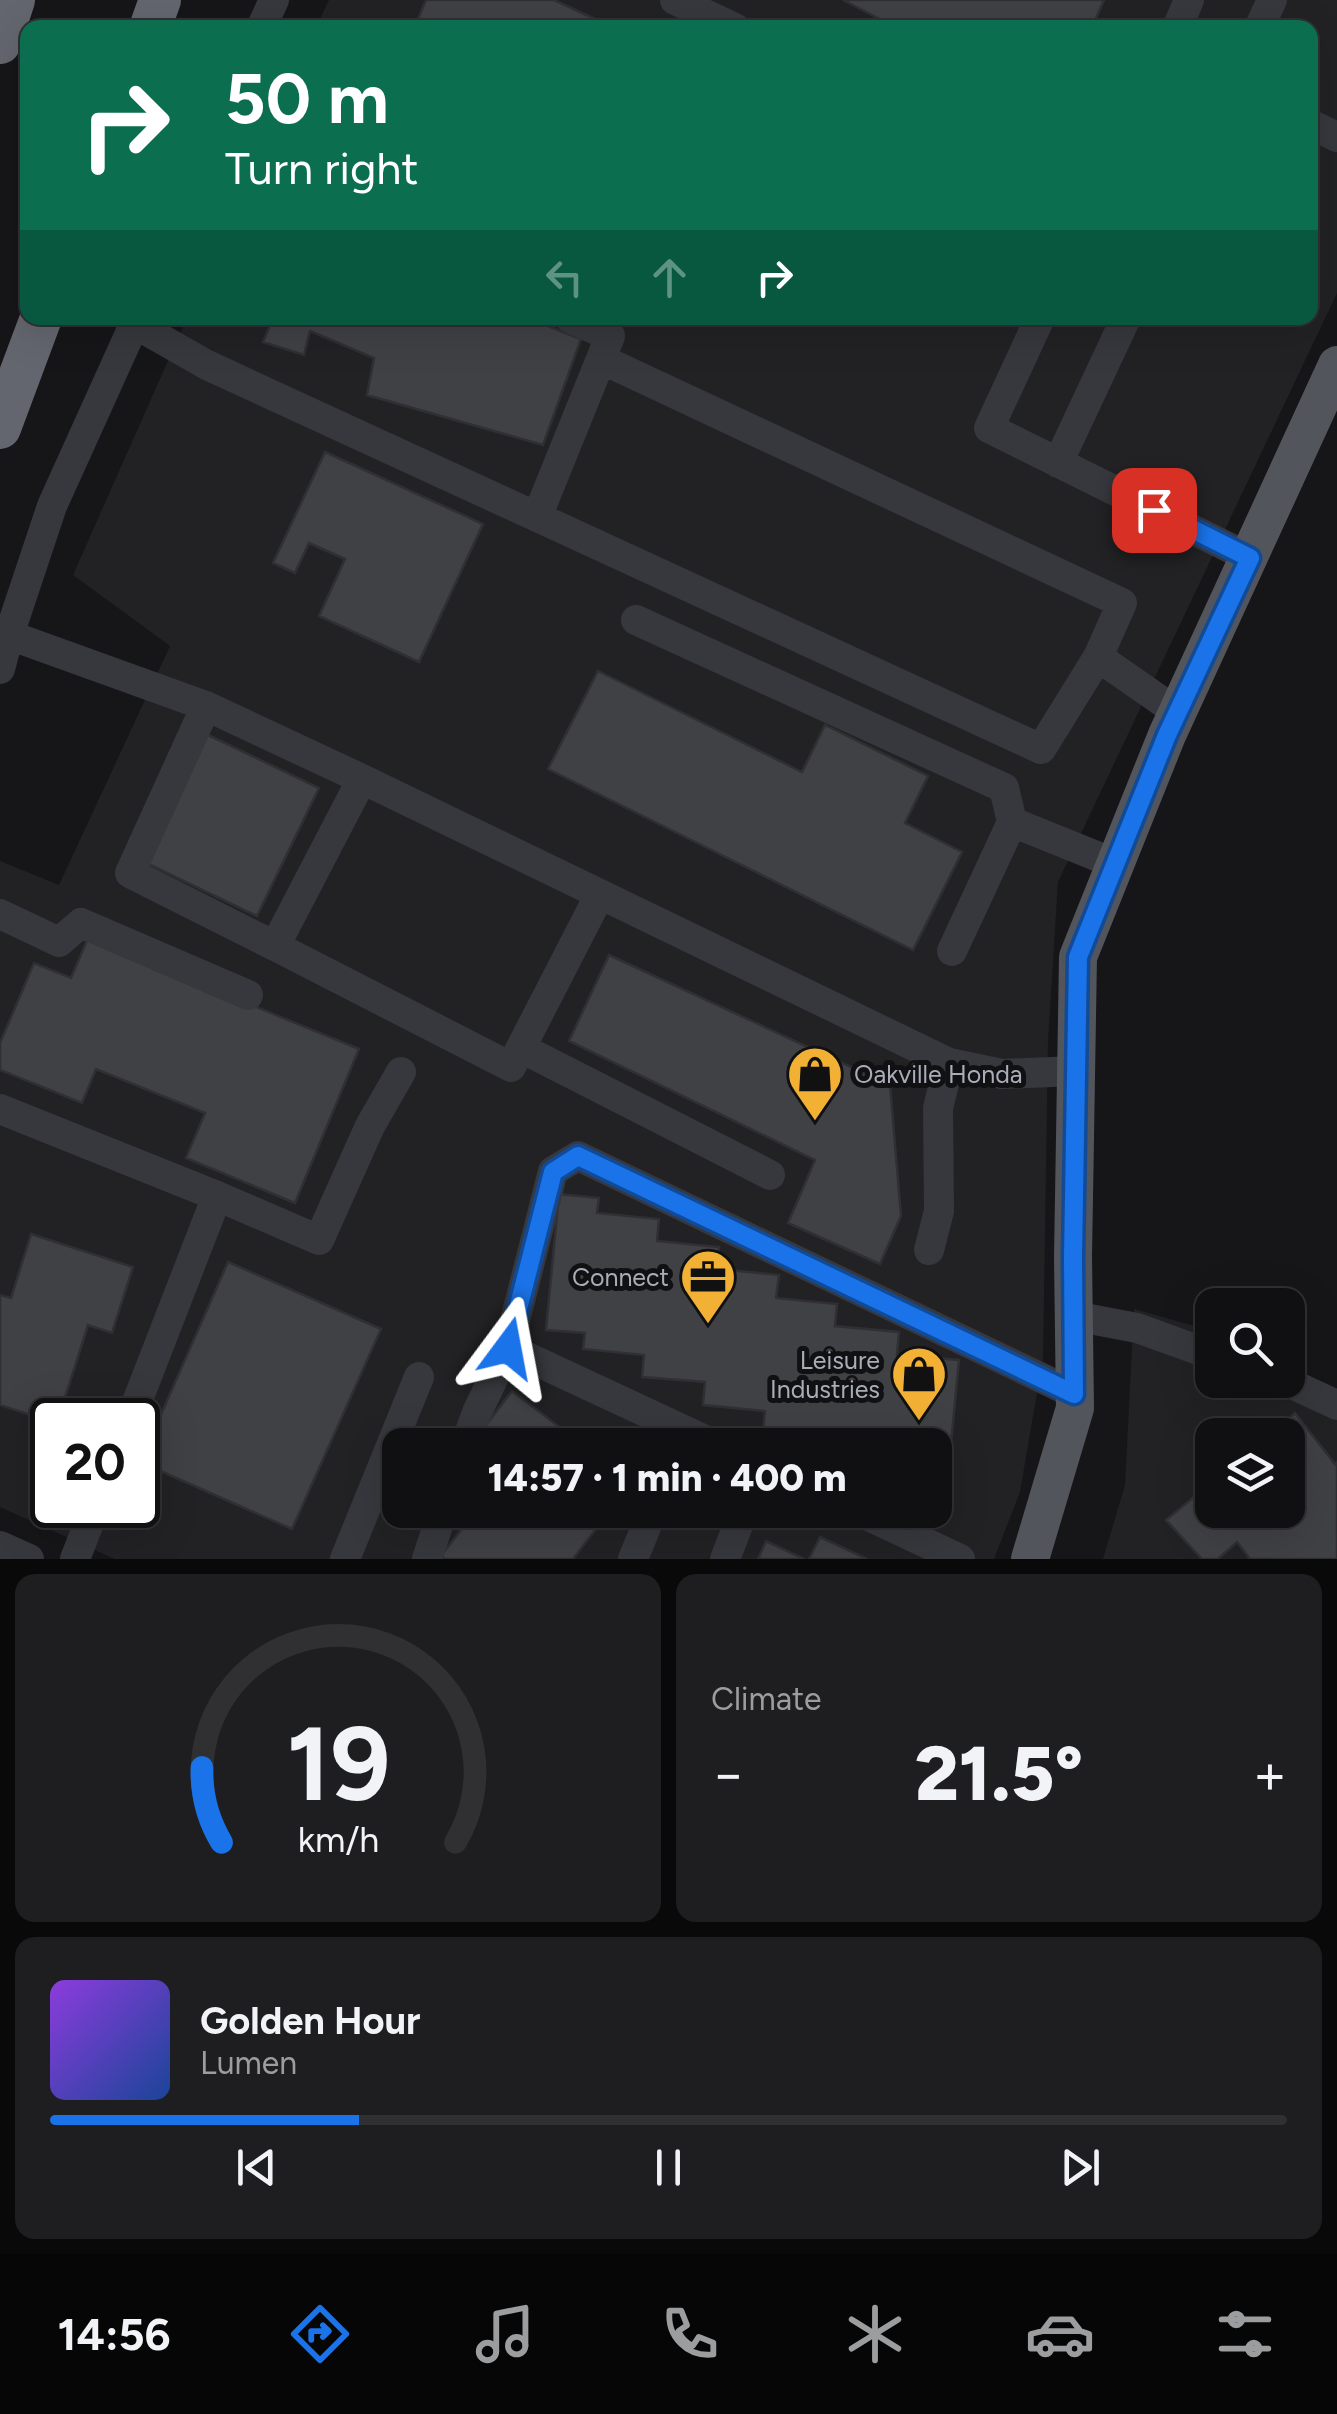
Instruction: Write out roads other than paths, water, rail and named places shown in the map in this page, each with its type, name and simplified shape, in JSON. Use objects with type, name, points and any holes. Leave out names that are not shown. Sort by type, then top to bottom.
[{"type":"highway","points":[[0,43],[14,0]]},
{"type":"highway","points":[[0,428],[38,325]]},
{"type":"main road","points":[[1030,1559],[1075,1408],[1078,957],[1177,712],[1337,365]]},
{"type":"street","points":[[674,0],[718,20]]},
{"type":"street","points":[[0,669],[52,506],[134,325]]},
{"type":"street","points":[[142,325],[207,366],[1041,749],[1098,656],[1122,603],[600,358]]},
{"type":"street","points":[[537,517],[610,336],[586,325]]},
{"type":"street","points":[[1037,325],[989,428],[1250,558]]},
{"type":"street","points":[[1058,463],[1123,325]]},
{"type":"street","points":[[636,620],[1004,788],[1012,822],[952,951]]},
{"type":"street","points":[[9,634],[206,706],[949,1063],[1002,1074],[1076,1071]]},
{"type":"street","points":[[1098,656],[1177,712]]},
{"type":"street","points":[[206,706],[130,873],[511,1067],[600,894]]},
{"type":"street","points":[[276,946],[362,779]]},
{"type":"street","points":[[1012,822],[1116,864]]},
{"type":"street","points":[[3,926],[59,942],[81,923],[248,995]]},
{"type":"street","points":[[520,1048],[770,1174]]},
{"type":"street","points":[[929,1250],[939,1211],[938,1108],[949,1063]]},
{"type":"street","points":[[0,1109],[319,1240],[370,1126],[401,1072]]},
{"type":"street","points":[[472,1428],[508,1348],[553,1172],[578,1156],[1074,1394]]},
{"type":"street","points":[[139,1398],[217,1196]]},
{"type":"street","points":[[1074,1316],[1137,1328],[1195,1349]]},
{"type":"street","points":[[508,1348],[663,1428]]},
{"type":"street","points":[[344,1559],[419,1377]]},
{"type":"street","points":[[1305,1390],[1337,1404]]},
{"type":"street","points":[[75,1559],[87,1528]]},
{"type":"street","points":[[427,1559],[437,1528]]},
{"type":"street","points":[[633,1559],[646,1528]]},
{"type":"street","points":[[725,1559],[737,1528]]},
{"type":"street","points":[[892,1528],[951,1557]]},
{"type":"street","points":[[0,1546],[29,1559]]},
{"type":"place","name":"Oakville Honda","points":[[815,1123]]},
{"type":"place","name":"Connect","points":[[708,1326]]},
{"type":"place","name":"Leisure Industries","points":[[919,1423]]}]
